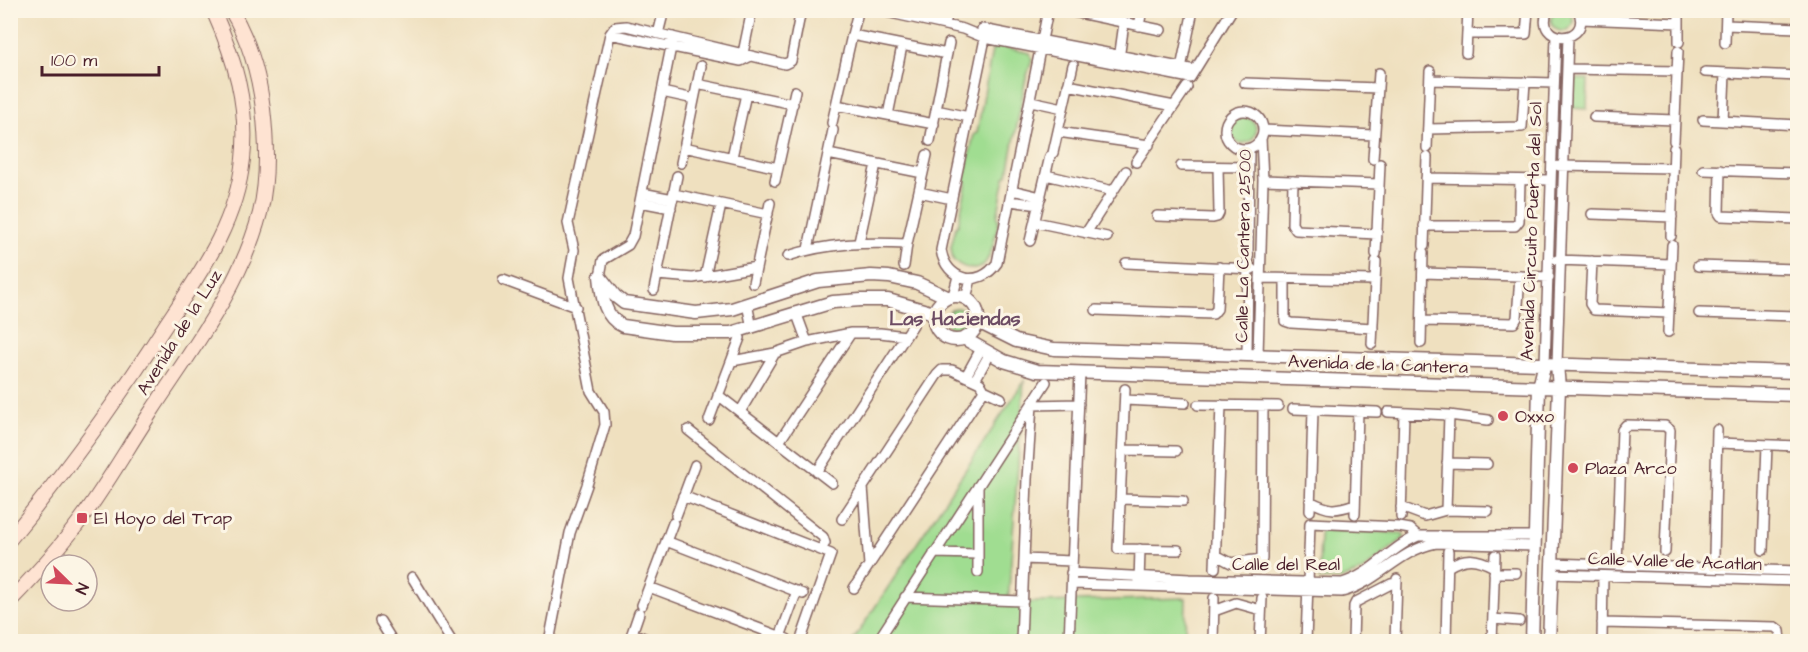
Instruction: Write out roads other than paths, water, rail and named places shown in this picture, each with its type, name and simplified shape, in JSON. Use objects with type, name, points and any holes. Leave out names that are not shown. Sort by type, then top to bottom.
[{"type":"main road","name":"Avenida de la Luz","points":[[10,539],[70,466],[142,363],[210,258],[228,222],[243,160],[242,94],[229,45],[213,10]]},
{"type":"main road","name":"Avenida de la Luz","points":[[10,601],[44,566],[82,518],[207,327],[242,263],[252,239],[260,212],[266,158],[264,121],[260,84],[242,31],[231,10]]},
{"type":"street","points":[[655,33],[658,10]]},
{"type":"street","points":[[655,33],[664,10]]},
{"type":"street","points":[[744,57],[752,10]]},
{"type":"street","points":[[610,34],[672,42],[788,64],[791,61],[801,10]]},
{"type":"street","points":[[877,10],[1180,72],[1194,70],[1232,10]]},
{"type":"street","points":[[945,25],[948,10]]},
{"type":"street","points":[[986,33],[941,250],[946,265],[958,276],[971,279],[989,273],[997,263],[1048,10]]},
{"type":"street","points":[[1139,26],[1142,10]]},
{"type":"street","points":[[1180,72],[1193,10]]},
{"type":"street","points":[[1467,53],[1468,10]]},
{"type":"street","points":[[1467,34],[1526,34],[1528,10]]},
{"type":"street","points":[[1548,10],[1545,23],[1551,33],[1556,36],[1568,37],[1577,30],[1579,15],[1679,23]]},
{"type":"street","points":[[1668,332],[1679,10]]},
{"type":"street","points":[[1725,43],[1726,10]]},
{"type":"street","points":[[1074,12],[1096,14],[1124,23],[1161,30]]},
{"type":"street","points":[[808,249],[836,105],[857,16]]},
{"type":"street","points":[[1119,59],[1124,23]]},
{"type":"street","points":[[1726,25],[1797,28]]},
{"type":"street","points":[[549,642],[570,533],[605,425],[604,412],[591,391],[569,278],[574,250],[568,224],[610,34],[615,27],[620,26],[655,33],[672,42]]},
{"type":"street","points":[[852,35],[947,54]]},
{"type":"street","name":"Avenida Circuito Puerta del Sol","points":[[1549,642],[1559,388],[1551,364],[1549,277],[1556,36]]},
{"type":"street","name":"Avenida Circuito Puerta del Sol","points":[[1532,642],[1539,387],[1551,364],[1560,260],[1568,37]]},
{"type":"street","points":[[672,42],[633,236],[628,245],[603,260],[600,276],[602,299],[612,318],[623,326],[672,333],[703,334],[731,333],[752,328],[833,302],[888,300],[934,313]]},
{"type":"street","points":[[930,141],[949,43]]},
{"type":"street","points":[[888,115],[902,46]]},
{"type":"street","points":[[1030,241],[1073,64]]},
{"type":"street","points":[[681,163],[701,66]]},
{"type":"street","points":[[1567,69],[1677,71]]},
{"type":"street","points":[[1705,72],[1797,76]]},
{"type":"street","points":[[1372,344],[1379,184],[1374,135],[1378,73]]},
{"type":"street","points":[[1723,121],[1725,73]]},
{"type":"street","points":[[1421,343],[1430,75],[1554,83]]},
{"type":"street","points":[[1428,129],[1522,127],[1525,82]]},
{"type":"street","points":[[1245,83],[1378,88]]},
{"type":"street","points":[[697,84],[793,104]]},
{"type":"street","points":[[1068,85],[1174,106]]},
{"type":"street","points":[[1136,162],[1187,87]]},
{"type":"street","points":[[775,181],[795,91]]},
{"type":"street","points":[[662,92],[694,99]]},
{"type":"street","points":[[732,158],[746,94]]},
{"type":"street","points":[[1030,104],[1063,111]]},
{"type":"street","points":[[836,105],[933,124]]},
{"type":"street","points":[[936,110],[969,117]]},
{"type":"street","points":[[1237,112],[1250,112],[1260,120],[1262,134],[1258,143],[1249,149],[1242,149],[1231,144],[1225,133],[1228,120],[1237,112]]},
{"type":"street","points":[[1594,117],[1675,120]]},
{"type":"street","points":[[1703,120],[1797,125]]},
{"type":"street","points":[[1058,132],[1149,145]]},
{"type":"street","points":[[1262,134],[1374,135]]},
{"type":"street","name":"Calle La Cantera 2500","points":[[1252,355],[1260,273],[1262,134]]},
{"type":"street","points":[[684,147],[778,168]]},
{"type":"street","name":"Calle La Cantera 2500","points":[[1249,149],[1252,355]]},
{"type":"street","points":[[828,154],[923,172]]},
{"type":"street","points":[[904,266],[927,155]]},
{"type":"street","points":[[860,242],[876,164]]},
{"type":"street","points":[[1180,166],[1248,167]]},
{"type":"street","points":[[1552,166],[1673,168]]},
{"type":"street","points":[[1157,216],[1217,217],[1219,213],[1218,168]]},
{"type":"street","points":[[1703,170],[1797,173]]},
{"type":"street","points":[[1720,170],[1719,213],[1721,216],[1797,219]]},
{"type":"street","points":[[1086,233],[1126,171]]},
{"type":"street","points":[[1046,175],[1113,191]]},
{"type":"street","points":[[654,290],[677,176]]},
{"type":"street","points":[[1426,178],[1551,180]]},
{"type":"street","points":[[1263,180],[1379,184]]},
{"type":"street","points":[[1424,225],[1515,226],[1519,221],[1520,180]]},
{"type":"street","points":[[1293,182],[1292,224],[1296,230],[1377,234]]},
{"type":"street","points":[[1012,190],[1040,201]]},
{"type":"street","points":[[919,192],[952,199]]},
{"type":"street","points":[[641,197],[721,205],[768,214]]},
{"type":"street","points":[[1010,201],[1040,201]]},
{"type":"street","points":[[753,283],[770,203]]},
{"type":"street","points":[[705,277],[721,205]]},
{"type":"street","points":[[1592,214],[1672,217]]},
{"type":"street","points":[[1035,222],[1107,237]]},
{"type":"street","points":[[788,256],[808,249],[860,242],[907,244]]},
{"type":"street","points":[[1549,260],[1671,264]]},
{"type":"street","points":[[1592,261],[1590,304],[1594,310],[1669,313]]},
{"type":"street","points":[[1126,263],[1249,269],[1285,279],[1375,280]]},
{"type":"street","points":[[1698,266],[1797,269]]},
{"type":"street","points":[[657,275],[683,278],[705,277],[756,267]]},
{"type":"street","points":[[1096,310],[1213,314],[1217,309],[1219,267]]},
{"type":"street","points":[[1423,273],[1549,277]]},
{"type":"street","points":[[600,276],[619,300],[634,306],[696,313],[732,309],[818,281],[871,276],[890,277],[917,282],[950,297],[966,298],[976,309],[978,322],[973,332],[964,339],[958,340],[945,337],[936,327],[934,313],[937,307],[950,297],[958,276]]},
{"type":"street","points":[[1422,321],[1514,323],[1517,318],[1520,276]]},
{"type":"street","points":[[966,298],[971,279]]},
{"type":"street","points":[[1285,279],[1285,321],[1373,328]]},
{"type":"street","points":[[503,280],[576,306]]},
{"type":"street","points":[[747,304],[752,328]]},
{"type":"street","points":[[796,312],[807,342]]},
{"type":"street","points":[[1699,313],[1797,316]]},
{"type":"street","name":"Avenida de la Cantera","points":[[978,322],[1016,342],[1038,348],[1064,350],[1797,372]]},
{"type":"street","points":[[817,472],[913,325]]},
{"type":"street","points":[[779,442],[851,333]]},
{"type":"street","points":[[732,361],[775,353],[807,342],[851,333],[906,336]]},
{"type":"street","points":[[709,420],[740,338]]},
{"type":"street","name":"Avenida de la Cantera","points":[[964,339],[1026,369],[1063,372],[1797,395]]},
{"type":"street","points":[[1063,372],[1064,350]]},
{"type":"street","points":[[970,378],[986,351]]},
{"type":"street","points":[[740,412],[775,353]]},
{"type":"street","points":[[842,519],[942,370],[948,369],[970,378],[980,383],[984,390],[1001,398]]},
{"type":"street","points":[[1069,642],[1080,372]]},
{"type":"street","points":[[883,639],[904,597],[1046,382]]},
{"type":"street","points":[[1125,389],[1118,549],[1178,550]]},
{"type":"street","points":[[854,588],[984,390]]},
{"type":"street","points":[[718,395],[832,483]]},
{"type":"street","points":[[1125,400],[1185,403]]},
{"type":"street","points":[[1032,405],[1079,404]]},
{"type":"street","points":[[1022,642],[1032,405]]},
{"type":"street","points":[[1198,405],[1278,406]]},
{"type":"street","points":[[1215,568],[1221,405]]},
{"type":"street","points":[[1261,570],[1263,407]]},
{"type":"street","points":[[1293,409],[1377,412]]},
{"type":"street","points":[[1313,410],[1310,506],[1340,509],[1355,504]]},
{"type":"street","points":[[1355,514],[1358,411]]},
{"type":"street","points":[[1388,412],[1449,415],[1488,420]]},
{"type":"street","points":[[1404,413],[1401,512],[1422,516],[1446,510],[1488,511]]},
{"type":"street","points":[[1446,510],[1449,415]]},
{"type":"street","points":[[1617,565],[1622,430],[1626,425],[1665,426],[1670,430],[1665,552]]},
{"type":"street","points":[[688,430],[823,537],[825,543],[821,549]]},
{"type":"street","points":[[1714,556],[1718,430]]},
{"type":"street","points":[[1717,443],[1797,446]]},
{"type":"street","points":[[1763,550],[1767,445]]},
{"type":"street","points":[[1123,450],[1176,451]]},
{"type":"street","points":[[1448,463],[1487,464]]},
{"type":"street","points":[[654,642],[630,638],[695,465]]},
{"type":"street","points":[[978,486],[978,572]]},
{"type":"street","points":[[863,487],[869,565]]},
{"type":"street","points":[[683,496],[829,552],[832,557],[800,642]]},
{"type":"street","points":[[1120,499],[1183,501]]},
{"type":"street","points":[[1329,509],[1329,523]]},
{"type":"street","points":[[1306,642],[1310,524],[1312,522],[1399,527],[1410,529],[1419,535],[1422,516]]},
{"type":"street","name":"Calle del Real","points":[[1308,587],[1353,580],[1419,535],[1535,541]]},
{"type":"street","name":"Calle del Real","points":[[1071,573],[1139,581],[1308,587],[1341,592],[1361,586],[1404,555],[1425,545],[1470,544],[1487,540]]},
{"type":"street","points":[[649,587],[784,638],[788,614],[800,592],[666,541]]},
{"type":"street","points":[[1470,544],[1470,558]]},
{"type":"street","points":[[1139,581],[1140,549]]},
{"type":"street","points":[[1446,642],[1448,551]]},
{"type":"street","points":[[934,553],[978,554]]},
{"type":"street","points":[[1216,555],[1237,563],[1262,559]]},
{"type":"street","points":[[1492,642],[1495,555]]},
{"type":"street","points":[[1448,567],[1470,558],[1484,561],[1494,570],[1516,573]]},
{"type":"street","points":[[1024,560],[1072,561]]},
{"type":"street","points":[[1236,603],[1237,563]]},
{"type":"street","name":"Calle Valle de Acatlan","points":[[1551,568],[1617,565],[1797,571]]},
{"type":"street","points":[[1642,566],[1642,577]]},
{"type":"street","name":"Calle Valle de Acatlan","points":[[1551,568],[1603,576],[1797,581]]},
{"type":"street","points":[[1377,576],[1383,588]]},
{"type":"street","points":[[1602,642],[1603,576]]},
{"type":"street","points":[[412,577],[452,642]]},
{"type":"street","points":[[1353,642],[1355,604],[1397,580],[1395,642]]},
{"type":"street","name":"Calle del Real","points":[[1072,584],[1139,581]]},
{"type":"street","points":[[904,597],[1023,601]]},
{"type":"street","points":[[1213,642],[1214,598]]},
{"type":"street","points":[[1260,642],[1262,598]]},
{"type":"street","points":[[1214,610],[1236,603],[1261,610]]},
{"type":"street","points":[[788,614],[808,621]]},
{"type":"street","points":[[1492,619],[1519,621]]},
{"type":"street","points":[[380,621],[393,642]]},
{"type":"street","points":[[1602,623],[1775,627],[1780,631],[1780,642]]},
{"type":"place","name":"Oxxo","points":[[1503,416]]},
{"type":"place","name":"Plaza Arco","points":[[1573,468]]},
{"type":"place","name":"El Hoyo del Trap","points":[[82,518]]},
{"type":"district","name":"Las Haciendas","points":[[955,318]]}]
